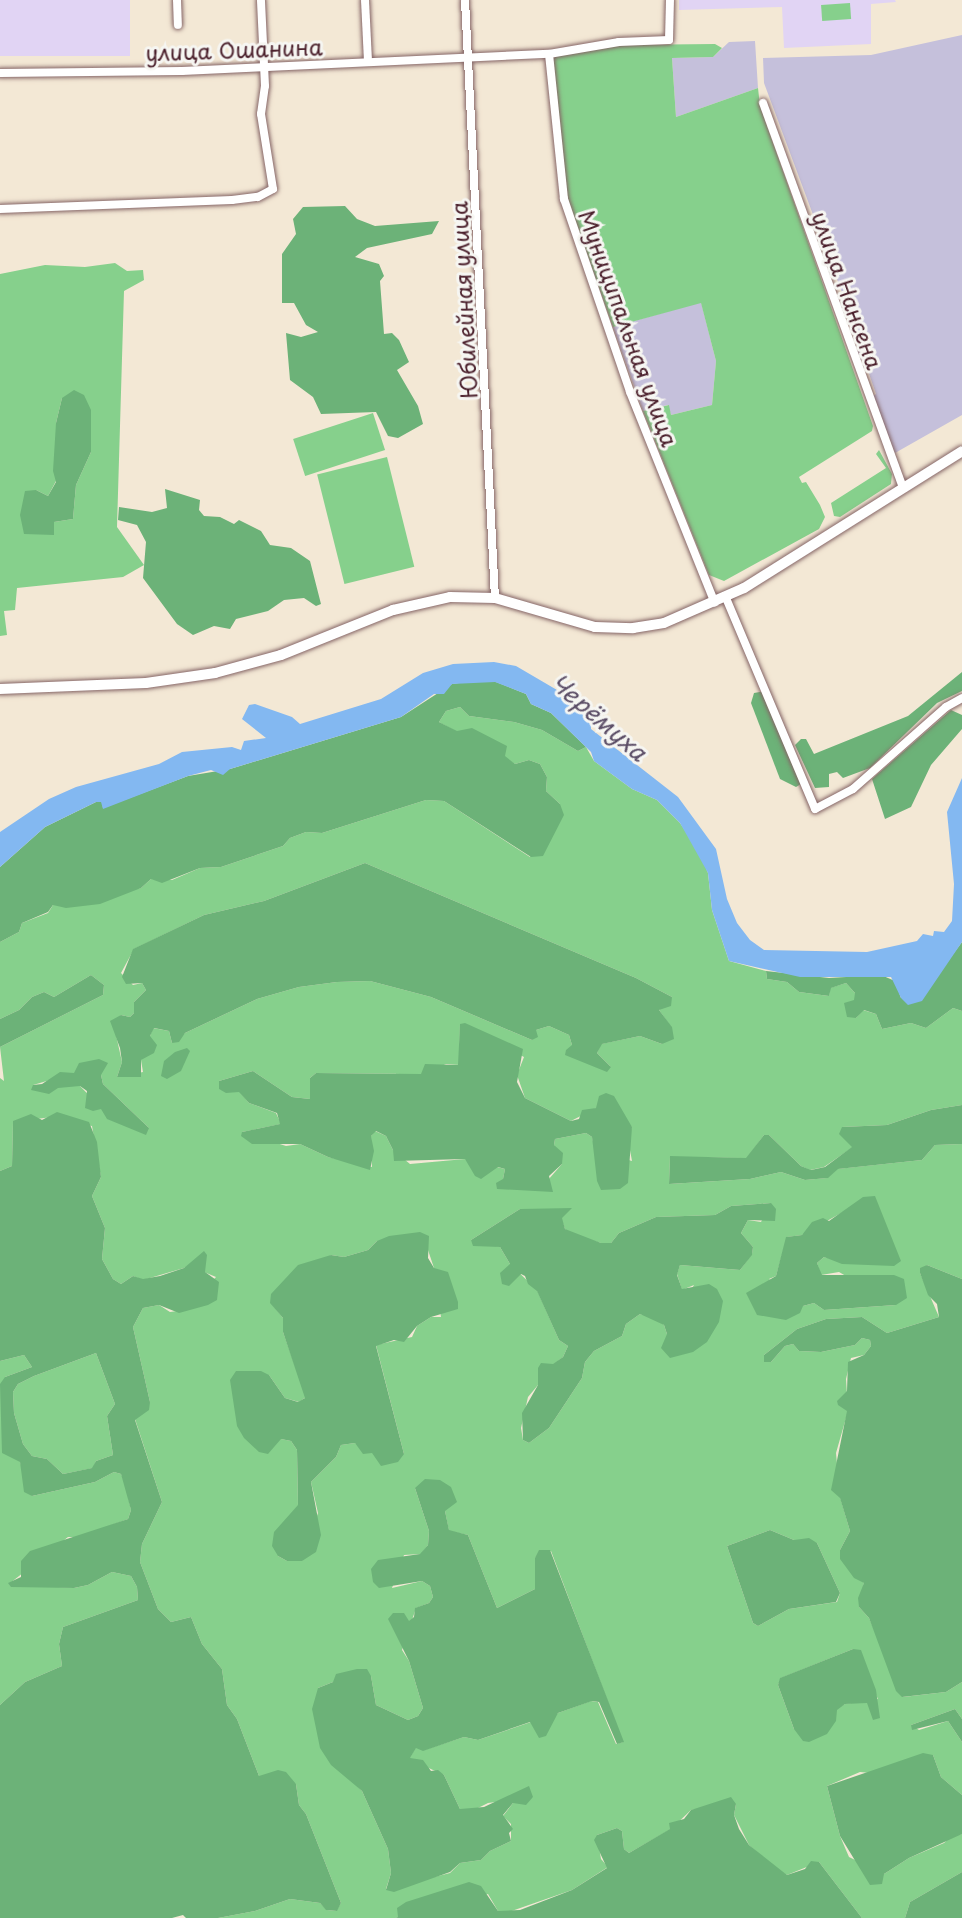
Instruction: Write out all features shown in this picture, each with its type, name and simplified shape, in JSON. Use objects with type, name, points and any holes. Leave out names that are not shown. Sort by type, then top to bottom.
[{"type":"main road","points":[[0,689],[146,683],[205,675],[261,661],[424,602],[461,596],[495,598],[569,621],[619,629],[664,623],[726,598],[962,451]]},
{"type":"street","points":[[177,0],[178,25]]},
{"type":"street","points":[[0,209],[232,200],[258,197],[273,189],[261,114],[264,68],[261,0]]},
{"type":"street","points":[[365,0],[368,62]]},
{"type":"street","name":"Юбилейная улица","points":[[465,0],[495,598]]},
{"type":"street","name":"улица Ошанина","points":[[0,73],[264,68],[549,54],[619,42],[669,40],[670,0]]},
{"type":"street","name":"Муниципальная улица","points":[[549,54],[564,199],[630,392],[715,603]]},
{"type":"street","name":"улица Нансена","points":[[763,103],[903,488]]},
{"type":"street","points":[[726,598],[815,809],[847,794],[946,707],[962,698]]},
{"type":"shaded area","points":[[0,0],[130,0],[130,56],[0,56]]},
{"type":"shaded area","points":[[679,0],[896,2],[871,4],[871,44],[784,48],[782,7],[679,10]]},
{"type":"shaded area","points":[[962,35],[962,415],[895,453],[873,396],[876,394],[864,359],[859,360],[856,352],[863,349],[764,83],[763,58],[871,55]]},
{"type":"shaded area","points":[[755,41],[758,88],[676,117],[672,58],[713,57],[729,42]]},
{"type":"shaded area","points":[[701,302],[716,361],[712,405],[671,415],[668,405],[643,411],[613,327]]},
{"type":"green space","points":[[850,3],[851,19],[822,21],[821,5]]},
{"type":"green space","points":[[715,44],[722,48],[713,57],[672,58],[676,117],[758,88],[760,106],[873,426],[872,431],[799,477],[802,483],[806,482],[825,517],[819,529],[724,581],[709,575],[643,411],[669,405],[671,415],[712,405],[716,361],[701,303],[613,327],[567,198],[551,56],[619,45]]},
{"type":"green space","points":[[345,206],[357,219],[375,226],[439,221],[432,234],[367,248],[355,257],[379,264],[384,276],[380,281],[384,334],[392,333],[399,340],[409,362],[397,370],[418,406],[423,424],[398,438],[388,436],[376,412],[321,414],[313,397],[290,380],[286,333],[301,337],[318,332],[306,325],[294,303],[282,303],[282,254],[296,234],[293,219],[303,207]]},
{"type":"green space","points":[[115,263],[127,271],[143,270],[144,280],[124,291],[117,527],[144,565],[123,577],[17,588],[15,610],[4,611],[7,635],[0,636],[0,274],[45,265],[85,267]],"holes":[[[62,398],[91,452],[76,485],[73,519],[54,522],[36,490],[48,496],[56,481],[56,423]]]},
{"type":"green space","points":[[74,390],[84,395],[91,410],[91,452],[76,485],[73,519],[54,522],[54,535],[24,534],[20,515],[25,491],[36,490],[48,496],[56,482],[53,471],[56,423],[62,398]]},
{"type":"green space","points":[[373,413],[385,450],[305,476],[293,439]]},
{"type":"green space","points":[[879,450],[892,474],[891,484],[840,517],[834,516],[831,503],[886,468],[876,454]]},
{"type":"green space","points":[[387,457],[414,567],[344,584],[317,474]]},
{"type":"green space","points":[[165,489],[200,500],[199,510],[204,516],[220,517],[234,524],[239,520],[261,531],[270,545],[291,548],[310,561],[321,604],[316,606],[304,598],[284,600],[268,611],[236,619],[230,629],[214,626],[193,635],[177,624],[143,578],[146,542],[137,525],[118,520],[119,507],[152,512],[167,508]]},
{"type":"green space","points":[[962,672],[962,691],[937,703],[870,768],[843,778],[837,772],[829,774],[829,787],[815,788],[795,745],[801,739],[806,739],[814,754],[908,716]]},
{"type":"green space","points":[[496,682],[526,694],[531,704],[551,713],[586,747],[578,751],[542,730],[514,722],[469,716],[460,707],[446,711],[439,722],[457,731],[472,728],[507,746],[505,756],[515,764],[529,760],[540,764],[547,777],[546,791],[560,804],[564,815],[543,856],[531,857],[444,801],[426,800],[322,833],[306,832],[290,838],[283,846],[221,867],[200,868],[162,883],[151,879],[141,888],[100,904],[66,908],[53,905],[48,912],[22,923],[19,932],[0,942],[0,867],[45,827],[96,802],[102,802],[103,808],[188,776],[230,769],[401,717],[452,684]]},
{"type":"green space","points":[[765,691],[801,784],[796,787],[780,779],[751,703],[754,693]]},
{"type":"green space","points":[[460,707],[469,716],[514,722],[542,730],[578,751],[586,747],[594,761],[632,789],[657,800],[680,823],[698,850],[708,873],[712,910],[729,961],[766,971],[767,979],[787,982],[799,992],[829,996],[830,988],[846,983],[855,993],[856,1018],[863,1010],[876,1014],[882,1029],[911,1023],[926,1028],[953,1008],[962,1011],[962,1105],[931,1110],[887,1125],[842,1127],[853,1147],[824,1167],[810,1170],[801,1166],[769,1135],[764,1135],[747,1158],[670,1157],[669,1184],[750,1179],[781,1172],[805,1180],[827,1178],[837,1169],[922,1160],[935,1145],[962,1144],[962,1279],[927,1265],[920,1273],[939,1317],[887,1333],[862,1317],[826,1319],[797,1329],[764,1355],[764,1361],[771,1362],[785,1346],[793,1344],[799,1351],[821,1352],[855,1345],[862,1338],[870,1340],[871,1346],[864,1355],[851,1358],[846,1379],[848,1411],[836,1453],[840,1497],[850,1531],[840,1550],[864,1583],[859,1607],[869,1618],[903,1697],[946,1692],[962,1682],[962,1719],[955,1709],[911,1725],[919,1730],[948,1721],[962,1742],[962,1795],[941,1777],[933,1755],[871,1773],[860,1772],[827,1786],[849,1857],[884,1874],[909,1858],[944,1843],[951,1836],[962,1834],[962,1872],[910,1902],[905,1918],[862,1918],[819,1862],[787,1875],[776,1869],[749,1845],[734,1815],[736,1804],[691,1810],[671,1829],[629,1853],[624,1849],[622,1831],[617,1828],[597,1835],[601,1859],[608,1867],[572,1890],[506,1913],[498,1911],[488,1894],[395,1918],[218,1918],[255,1911],[290,1899],[320,1903],[327,1910],[336,1911],[341,1903],[306,1814],[299,1805],[296,1784],[259,1776],[237,1719],[227,1705],[222,1669],[202,1644],[191,1617],[171,1622],[158,1609],[140,1562],[142,1544],[162,1502],[135,1419],[150,1402],[133,1327],[143,1308],[159,1305],[170,1312],[185,1310],[216,1277],[204,1272],[196,1261],[184,1268],[143,1280],[133,1276],[121,1284],[113,1279],[102,1259],[105,1228],[92,1196],[101,1177],[92,1126],[52,1117],[13,1122],[12,1166],[0,1171],[0,1078],[4,1081],[0,1047],[103,995],[104,985],[91,975],[54,997],[44,992],[32,997],[19,1010],[0,1019],[0,942],[19,932],[22,923],[48,913],[53,905],[141,888],[151,879],[172,880],[200,868],[221,867],[283,846],[290,838],[306,832],[322,833],[426,800],[444,801],[530,857],[560,804],[546,791],[547,777],[540,764],[529,760],[515,764],[439,722],[446,711]],"holes":[[[365,863],[636,978],[672,997],[659,1010],[672,1028],[662,1044],[640,1036],[601,1044],[597,1053],[611,1067],[572,1045],[569,1035],[549,1026],[536,1030],[532,1040],[431,997],[370,981],[337,982],[299,987],[257,999],[185,1033],[172,1043],[169,1031],[153,1028],[141,1060],[143,1072],[117,1077],[122,1062],[114,1026],[121,1015],[130,1017],[134,1013],[134,1002],[146,990],[142,983],[133,985],[121,973],[134,949],[204,915],[264,901]],[[460,1024],[524,1057],[517,1075],[525,1098],[571,1121],[596,1108],[632,1127],[628,1139],[632,1161],[595,1151],[592,1137],[586,1133],[555,1139],[554,1145],[562,1164],[548,1180],[503,1179],[505,1169],[465,1159],[410,1164],[393,1150],[386,1136],[375,1131],[371,1136],[372,1167],[328,1157],[300,1144],[286,1146],[242,1132],[281,1124],[276,1113],[249,1103],[239,1091],[219,1089],[219,1081],[253,1071],[292,1097],[310,1099],[310,1078],[316,1073],[422,1074],[446,1064],[459,1065]],[[74,1073],[101,1075],[103,1084],[149,1128],[106,1113],[80,1086],[33,1085]],[[771,1203],[761,1222],[748,1220],[741,1233],[753,1247],[752,1254],[740,1270],[680,1265],[677,1274],[682,1290],[694,1285],[667,1334],[664,1325],[655,1318],[640,1314],[626,1324],[622,1336],[594,1351],[585,1362],[582,1378],[549,1428],[529,1443],[523,1440],[521,1428],[528,1397],[538,1385],[539,1376],[563,1357],[568,1346],[559,1340],[537,1290],[510,1264],[500,1247],[471,1240],[520,1209],[561,1218],[565,1229],[572,1235],[601,1243],[611,1243],[619,1233],[656,1217],[715,1215],[731,1206]],[[859,1203],[836,1260],[824,1257],[817,1263],[821,1275],[839,1272],[896,1305],[824,1310],[814,1303],[803,1306],[769,1279],[776,1276],[787,1237],[802,1235]],[[377,1241],[427,1247],[434,1268],[441,1317],[431,1317],[417,1326],[412,1337],[376,1345],[404,1454],[372,1453],[355,1443],[341,1445],[336,1457],[311,1482],[318,1513],[302,1561],[287,1561],[278,1556],[291,1514],[298,1506],[297,1450],[291,1441],[281,1439],[269,1375],[285,1398],[299,1402],[306,1397],[283,1332],[283,1318],[271,1303],[331,1255],[344,1257],[368,1250]],[[415,1488],[445,1511],[449,1531],[468,1535],[497,1608],[535,1589],[535,1558],[551,1551],[623,1742],[616,1744],[598,1702],[591,1701],[558,1713],[551,1721],[531,1722],[478,1740],[464,1737],[424,1750],[416,1747],[409,1759],[444,1775],[460,1809],[474,1810],[488,1803],[533,1797],[513,1803],[503,1816],[511,1824],[511,1841],[490,1851],[481,1860],[460,1863],[450,1873],[386,1889],[391,1873],[388,1849],[362,1791],[352,1781],[318,1688],[333,1682],[371,1676],[376,1705],[408,1720],[418,1716],[423,1708],[409,1661],[402,1650],[416,1608],[429,1603],[433,1597],[430,1586],[422,1581],[392,1588],[404,1555],[421,1554],[428,1545],[429,1531]],[[770,1530],[794,1540],[817,1543],[840,1593],[837,1602],[789,1609],[758,1626],[753,1623],[727,1546]],[[853,1649],[878,1699],[845,1704],[794,1729],[778,1685],[781,1678]]]},
{"type":"green space","points":[[951,710],[962,715],[962,729],[931,765],[911,807],[885,819],[872,779]]},
{"type":"green space","points":[[365,863],[636,978],[672,997],[671,1006],[659,1010],[672,1027],[674,1039],[662,1044],[640,1036],[602,1044],[597,1053],[611,1067],[607,1072],[565,1055],[572,1045],[569,1035],[549,1026],[536,1030],[538,1037],[532,1040],[431,997],[370,981],[337,982],[299,987],[257,999],[185,1033],[179,1042],[172,1043],[169,1031],[154,1028],[150,1036],[157,1045],[154,1053],[141,1060],[141,1077],[117,1077],[122,1062],[110,1021],[121,1015],[130,1017],[134,1013],[134,1002],[146,990],[142,983],[126,984],[122,977],[133,949],[204,915],[264,901]]},
{"type":"green space","points":[[962,942],[962,1011],[953,1008],[926,1028],[911,1023],[882,1029],[876,1014],[864,1010],[856,1018],[847,1017],[844,1003],[854,1000],[855,993],[846,983],[831,988],[829,996],[799,992],[787,982],[767,979],[766,971],[829,978],[881,975],[895,981],[901,998],[939,973]]},
{"type":"green space","points":[[91,975],[104,985],[103,995],[0,1047],[0,1019],[19,1010],[32,997],[44,992],[54,997]]},
{"type":"green space","points":[[465,1023],[523,1049],[517,1082],[525,1098],[571,1121],[579,1119],[582,1110],[596,1108],[599,1096],[606,1093],[614,1096],[632,1127],[628,1183],[620,1189],[601,1190],[597,1181],[592,1137],[586,1133],[555,1139],[554,1145],[563,1153],[562,1164],[549,1176],[553,1192],[497,1189],[496,1183],[503,1179],[505,1169],[498,1167],[481,1179],[475,1176],[465,1159],[394,1161],[393,1150],[386,1136],[376,1131],[371,1136],[374,1151],[370,1170],[328,1157],[300,1144],[252,1144],[241,1136],[242,1132],[280,1124],[277,1113],[249,1103],[239,1092],[226,1093],[219,1089],[219,1081],[253,1071],[292,1097],[310,1099],[310,1078],[316,1073],[421,1074],[425,1064],[458,1065],[460,1024]]},
{"type":"green space","points":[[187,1048],[190,1051],[181,1071],[167,1079],[161,1076],[164,1061],[175,1052]]},
{"type":"green space","points":[[99,1059],[108,1063],[101,1075],[103,1084],[149,1128],[146,1135],[107,1119],[101,1109],[93,1111],[85,1108],[87,1091],[80,1086],[58,1088],[49,1094],[31,1090],[33,1085],[42,1084],[60,1072],[74,1073],[79,1063]]},
{"type":"green space","points":[[962,1105],[962,1144],[935,1145],[922,1160],[838,1169],[828,1178],[805,1180],[781,1172],[750,1179],[669,1184],[670,1156],[746,1158],[764,1135],[769,1135],[801,1166],[811,1170],[825,1167],[852,1147],[839,1134],[842,1127],[887,1125],[931,1110]]},
{"type":"green space","points":[[57,1112],[89,1122],[97,1142],[101,1177],[92,1196],[105,1228],[102,1259],[113,1279],[121,1284],[133,1276],[143,1279],[160,1276],[184,1268],[204,1251],[207,1255],[205,1272],[219,1282],[217,1300],[208,1305],[179,1313],[159,1305],[143,1308],[133,1327],[150,1402],[149,1410],[135,1420],[162,1502],[142,1544],[140,1562],[158,1609],[171,1622],[191,1617],[202,1644],[222,1669],[227,1705],[237,1719],[259,1776],[278,1770],[286,1772],[296,1784],[299,1805],[306,1814],[341,1903],[337,1911],[326,1910],[320,1903],[290,1899],[255,1911],[218,1918],[186,1918],[183,1915],[172,1918],[0,1918],[0,1705],[25,1682],[62,1666],[59,1644],[63,1627],[138,1600],[137,1587],[131,1576],[112,1572],[88,1585],[74,1588],[11,1587],[8,1583],[21,1577],[21,1561],[30,1551],[128,1519],[131,1510],[121,1474],[114,1472],[95,1482],[32,1496],[24,1492],[20,1462],[2,1453],[0,1384],[5,1377],[32,1367],[24,1355],[0,1361],[0,1171],[12,1166],[13,1121],[31,1114],[42,1120]],"holes":[[[96,1353],[115,1404],[107,1416],[113,1455],[96,1461],[92,1468],[63,1474],[47,1459],[32,1456],[23,1444],[14,1413],[13,1392],[18,1384],[34,1376]]]},
{"type":"green space","points":[[875,1196],[901,1261],[894,1266],[842,1264],[824,1257],[817,1263],[822,1275],[894,1275],[904,1279],[907,1298],[896,1305],[824,1310],[814,1303],[803,1306],[800,1313],[786,1320],[757,1315],[746,1293],[776,1276],[786,1237],[802,1235],[812,1222],[823,1218],[829,1221],[863,1197]]},
{"type":"green space","points":[[771,1203],[776,1209],[775,1221],[748,1220],[741,1233],[753,1247],[752,1255],[740,1270],[680,1265],[677,1275],[682,1289],[709,1284],[717,1289],[723,1301],[719,1322],[707,1342],[693,1352],[670,1358],[661,1348],[667,1334],[664,1325],[640,1314],[626,1324],[622,1336],[594,1351],[585,1362],[582,1378],[549,1428],[529,1443],[523,1440],[522,1413],[538,1385],[538,1368],[541,1363],[553,1364],[563,1357],[568,1346],[559,1340],[537,1291],[528,1284],[525,1276],[521,1274],[509,1286],[502,1284],[500,1273],[510,1264],[500,1247],[473,1246],[471,1240],[520,1209],[572,1208],[562,1218],[565,1229],[601,1243],[611,1243],[619,1233],[656,1217],[715,1215],[731,1206]]},
{"type":"green space","points":[[420,1232],[429,1236],[428,1258],[434,1268],[448,1272],[458,1309],[431,1317],[417,1326],[404,1342],[394,1340],[376,1346],[404,1454],[398,1462],[381,1466],[372,1453],[363,1454],[355,1443],[341,1445],[336,1457],[311,1482],[321,1535],[316,1552],[302,1561],[287,1561],[278,1556],[272,1546],[274,1532],[298,1505],[297,1450],[291,1441],[281,1439],[268,1454],[259,1452],[244,1438],[237,1426],[230,1380],[236,1371],[261,1371],[269,1375],[285,1398],[298,1402],[305,1398],[283,1332],[283,1318],[270,1303],[271,1294],[298,1265],[331,1255],[344,1257],[368,1250],[377,1241],[389,1236]]},
{"type":"green space","points":[[927,1265],[962,1279],[962,1682],[946,1692],[902,1697],[896,1691],[869,1618],[859,1607],[858,1598],[864,1583],[854,1578],[840,1559],[840,1550],[850,1531],[840,1498],[831,1490],[847,1411],[837,1401],[847,1391],[848,1362],[864,1355],[871,1346],[870,1340],[862,1338],[855,1345],[821,1352],[799,1351],[793,1344],[785,1346],[771,1362],[764,1362],[764,1355],[797,1329],[826,1319],[862,1317],[887,1333],[939,1317],[937,1304],[928,1295],[920,1273],[920,1268]]},
{"type":"green space","points":[[96,1353],[115,1404],[107,1416],[113,1455],[96,1461],[93,1468],[63,1474],[47,1459],[32,1456],[23,1444],[14,1413],[13,1392],[18,1384],[34,1376]]},
{"type":"green space","points":[[24,1355],[32,1367],[5,1377],[20,1462],[32,1496],[95,1482],[114,1472],[121,1474],[131,1510],[128,1519],[79,1537],[68,1537],[9,1584],[74,1588],[88,1585],[112,1572],[131,1576],[137,1587],[138,1600],[63,1627],[59,1644],[62,1666],[25,1682],[0,1705],[0,1361]]},
{"type":"green space","points":[[425,1479],[440,1480],[451,1487],[457,1502],[445,1511],[449,1530],[468,1535],[497,1608],[535,1589],[535,1558],[539,1550],[550,1550],[624,1742],[617,1744],[599,1702],[592,1701],[558,1713],[546,1736],[539,1738],[530,1722],[478,1740],[464,1737],[423,1751],[416,1748],[410,1758],[423,1760],[431,1771],[438,1770],[444,1775],[460,1809],[484,1807],[529,1786],[533,1797],[526,1805],[513,1803],[503,1815],[513,1829],[509,1833],[511,1841],[490,1851],[481,1860],[460,1863],[450,1872],[394,1892],[386,1890],[391,1873],[388,1849],[362,1791],[331,1765],[320,1748],[312,1709],[318,1688],[333,1682],[336,1674],[357,1669],[367,1669],[371,1676],[376,1705],[408,1720],[418,1716],[423,1708],[409,1661],[388,1619],[393,1613],[404,1613],[409,1621],[414,1617],[415,1608],[429,1603],[433,1597],[430,1586],[422,1581],[379,1588],[373,1582],[371,1569],[378,1560],[420,1554],[428,1545],[429,1531],[415,1488]]},
{"type":"green space","points":[[770,1530],[794,1540],[809,1538],[817,1543],[840,1593],[836,1602],[789,1609],[758,1626],[753,1623],[727,1546]]},
{"type":"green space","points":[[853,1649],[861,1650],[876,1690],[880,1718],[873,1720],[867,1703],[845,1704],[837,1710],[836,1721],[827,1734],[809,1742],[803,1741],[794,1729],[778,1685],[780,1678]]},
{"type":"green space","points":[[955,1709],[962,1719],[962,1742],[948,1721],[912,1730],[911,1725]]},
{"type":"green space","points":[[923,1753],[933,1755],[941,1777],[962,1795],[962,1834],[909,1858],[884,1874],[882,1884],[870,1885],[840,1836],[827,1786]]},
{"type":"green space","points":[[731,1797],[736,1804],[734,1815],[739,1829],[749,1845],[787,1875],[805,1869],[811,1861],[819,1862],[862,1918],[395,1918],[398,1917],[397,1908],[406,1902],[469,1882],[481,1886],[498,1911],[520,1910],[572,1890],[607,1868],[594,1840],[597,1835],[617,1828],[622,1831],[624,1849],[629,1853],[670,1829],[669,1823],[684,1819],[691,1810]]},
{"type":"green space","points":[[962,1872],[962,1918],[905,1918],[910,1902]]},
{"type":"water","points":[[494,662],[516,666],[557,690],[591,721],[591,729],[678,797],[716,849],[727,899],[737,923],[750,940],[764,950],[867,952],[917,941],[923,934],[933,936],[934,931],[944,932],[952,921],[954,884],[947,812],[962,778],[962,942],[922,1001],[908,1005],[891,977],[800,977],[729,961],[712,910],[708,873],[680,823],[657,800],[632,789],[594,761],[591,752],[551,713],[531,704],[526,694],[495,682],[452,684],[444,694],[434,694],[401,717],[230,769],[223,775],[211,770],[188,776],[103,809],[101,802],[96,802],[45,827],[0,867],[0,832],[49,799],[76,787],[159,764],[182,752],[232,747],[241,750],[244,741],[266,738],[242,719],[249,705],[255,704],[292,717],[300,724],[381,699],[423,673],[453,664]]},
{"type":"water label","name":"Черёмуха","points":[[599,717]]}]
